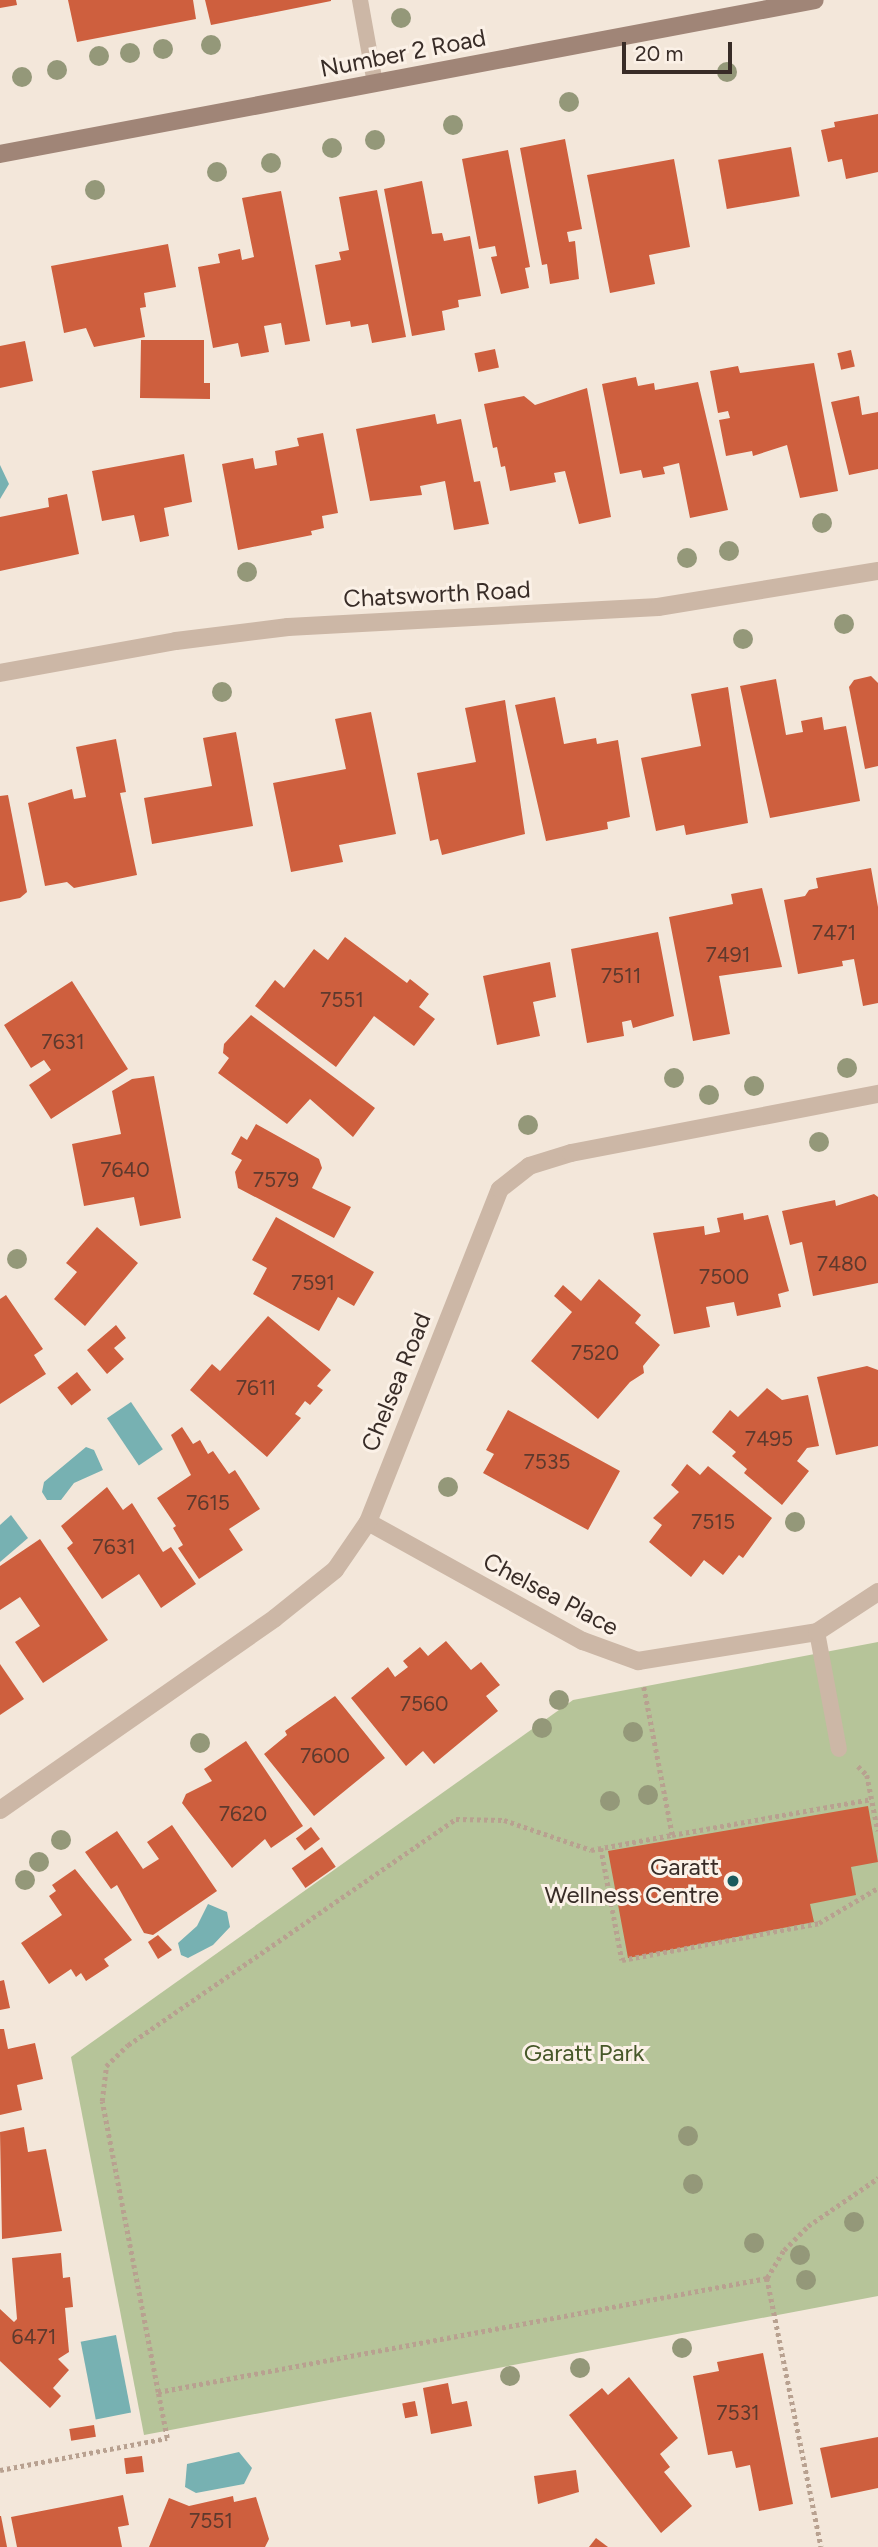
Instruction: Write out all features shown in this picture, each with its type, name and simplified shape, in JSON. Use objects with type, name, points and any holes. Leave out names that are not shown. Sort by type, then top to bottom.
[{"type":"main road","name":"Number 2 Road","points":[[0,154],[815,0]]},
{"type":"street","name":"Chatsworth Road","points":[[0,673],[288,626],[658,607],[878,572]]},
{"type":"street","name":"Chelsea Road","points":[[0,1810],[313,1590],[335,1570],[368,1522],[500,1189],[530,1166],[570,1153],[878,1094]]},
{"type":"street","name":"Chelsea Place","points":[[368,1522],[583,1641],[638,1661],[817,1632],[878,1592]]},
{"type":"lane","points":[[360,0],[375,83]]},
{"type":"lane","points":[[817,1632],[839,1749]]},
{"type":"path","points":[[638,1661],[672,1835]]},
{"type":"path","points":[[839,1749],[867,1775],[878,1831]]},
{"type":"path","points":[[0,2470],[167,2438],[102,2101],[103,2074],[111,2059],[456,1819],[495,1818],[591,1850],[872,1799]]},
{"type":"path","points":[[601,1849],[622,1960],[819,1923],[878,1888]]},
{"type":"path","points":[[821,2547],[767,2278],[784,2250],[808,2227],[878,2178]]},
{"type":"path","points":[[159,2392],[767,2278]]},
{"type":"green space","name":"Garatt Park","points":[[878,1642],[878,2296],[144,2435],[71,2057],[573,1700]]},
{"type":"water","points":[[0,465],[9,484],[0,499]]},
{"type":"water","points":[[131,1402],[163,1449],[139,1465],[107,1418]]},
{"type":"water","points":[[86,1447],[94,1450],[103,1470],[74,1483],[61,1500],[47,1500],[42,1492],[44,1482]]},
{"type":"water","points":[[11,1515],[28,1538],[0,1562],[0,1525]]},
{"type":"water","points":[[208,1904],[227,1912],[230,1927],[213,1945],[188,1958],[181,1955],[178,1943],[197,1926]]},
{"type":"water","points":[[116,2335],[131,2413],[96,2419],[81,2342]]},
{"type":"water","points":[[239,2452],[252,2468],[244,2484],[196,2493],[185,2487],[187,2464]]},
{"type":"building","points":[[0,0],[16,0],[17,5],[0,8]]},
{"type":"building","points":[[68,0],[193,0],[196,19],[77,42]]},
{"type":"building","points":[[205,0],[331,0],[331,1],[211,25]]},
{"type":"building","points":[[878,114],[878,172],[846,179],[842,159],[828,162],[821,130],[835,127],[834,122]]},
{"type":"building","points":[[565,139],[582,229],[567,232],[569,242],[575,241],[579,279],[550,284],[547,264],[542,265],[520,148]]},
{"type":"building","points":[[791,147],[800,196],[727,209],[718,160]]},
{"type":"building","points":[[508,150],[530,267],[525,268],[529,288],[501,294],[491,257],[497,256],[495,246],[479,249],[462,159]]},
{"type":"building","points":[[674,159],[690,247],[649,255],[655,284],[610,293],[587,175]]},
{"type":"building","points":[[422,181],[432,234],[442,233],[444,241],[470,236],[481,296],[458,300],[459,307],[442,311],[445,330],[412,336],[384,189]]},
{"type":"building","points":[[377,190],[406,337],[372,343],[368,324],[351,327],[350,321],[326,325],[315,265],[341,260],[339,252],[349,250],[339,197]]},
{"type":"building","points":[[281,191],[310,341],[285,345],[281,323],[264,326],[269,352],[241,357],[238,343],[213,348],[198,267],[220,263],[218,254],[240,249],[242,260],[254,257],[242,198]]},
{"type":"building","points":[[168,244],[176,287],[144,293],[146,307],[140,308],[145,337],[94,347],[86,328],[64,333],[51,266]]},
{"type":"building","points":[[141,340],[204,340],[204,383],[210,383],[210,399],[140,398]]},
{"type":"building","points":[[25,341],[33,381],[0,388],[0,346]]},
{"type":"building","points":[[495,349],[499,368],[478,372],[474,353]]},
{"type":"building","points":[[851,350],[855,367],[841,370],[837,353]]},
{"type":"building","points":[[814,363],[838,491],[800,498],[787,445],[753,456],[752,451],[726,456],[719,420],[730,418],[728,411],[718,413],[710,371],[738,366],[740,373]]},
{"type":"building","points":[[636,377],[638,386],[654,383],[655,390],[698,382],[728,510],[690,518],[679,463],[663,467],[665,474],[643,478],[641,470],[620,474],[602,384]]},
{"type":"building","points":[[587,388],[611,517],[579,524],[565,471],[554,473],[556,482],[510,491],[505,466],[501,467],[497,447],[493,448],[484,404],[524,396],[535,405]]},
{"type":"building","points":[[859,396],[862,415],[878,412],[878,469],[849,475],[831,402]]},
{"type":"building","points":[[435,414],[437,424],[461,419],[474,482],[480,481],[489,524],[454,530],[445,481],[420,486],[422,495],[370,501],[356,429]]},
{"type":"building","points":[[323,433],[338,513],[322,516],[324,528],[311,531],[312,535],[238,550],[222,464],[253,458],[255,469],[277,465],[275,451],[299,446],[297,438]]},
{"type":"building","points":[[184,454],[192,502],[164,508],[169,536],[140,542],[134,515],[102,521],[92,471]]},
{"type":"building","points":[[67,494],[79,554],[0,571],[0,517],[49,507],[48,498]]},
{"type":"building","points":[[871,676],[878,683],[878,766],[865,769],[849,687],[854,680]]},
{"type":"building","points":[[776,679],[786,735],[803,732],[801,721],[822,717],[824,730],[846,726],[860,801],[770,818],[740,686]]},
{"type":"building","points":[[728,687],[748,823],[686,835],[684,825],[656,831],[641,758],[701,746],[691,694]]},
{"type":"building","points":[[555,697],[564,744],[596,738],[597,744],[618,740],[630,817],[607,822],[608,829],[546,841],[515,705]]},
{"type":"building","points":[[505,700],[525,834],[442,855],[438,839],[430,841],[417,773],[476,762],[465,708]]},
{"type":"building","points":[[371,712],[396,834],[339,845],[343,862],[291,872],[273,783],[346,769],[335,719]]},
{"type":"building","points":[[236,732],[253,826],[152,844],[144,798],[212,786],[203,738]]},
{"type":"building","points":[[116,739],[126,792],[120,793],[137,875],[74,888],[67,882],[45,886],[28,803],[72,789],[74,799],[86,797],[76,747]]},
{"type":"building","points":[[8,795],[27,892],[20,898],[0,902],[0,796]]},
{"type":"building","points":[[871,868],[878,907],[878,1003],[863,1006],[854,959],[842,961],[843,966],[798,974],[784,900],[805,896],[809,890],[818,888],[816,878]]},
{"type":"building","points":[[762,888],[782,967],[719,976],[730,1034],[693,1041],[669,917],[733,904],[731,894]]},
{"type":"building","points":[[658,932],[674,1016],[633,1028],[631,1020],[622,1022],[624,1036],[587,1043],[571,949]]},
{"type":"building","points":[[345,937],[407,983],[410,979],[429,994],[419,1007],[435,1019],[414,1046],[374,1016],[336,1067],[255,1006],[275,980],[284,988],[314,949],[328,960]]},
{"type":"building","points":[[550,962],[556,997],[533,1002],[540,1036],[497,1045],[483,976]]},
{"type":"building","points":[[72,981],[128,1069],[51,1119],[29,1085],[51,1070],[44,1060],[31,1068],[4,1025]]},
{"type":"building","points":[[251,1015],[375,1108],[353,1137],[310,1099],[287,1124],[218,1073],[229,1058],[223,1053],[224,1044]]},
{"type":"building","points":[[154,1076],[181,1218],[140,1226],[134,1197],[84,1206],[72,1144],[121,1134],[112,1091],[132,1079]]},
{"type":"building","points":[[256,1124],[319,1159],[322,1168],[312,1188],[351,1207],[334,1238],[238,1188],[235,1172],[242,1160],[231,1154],[241,1136],[247,1140]]},
{"type":"building","points":[[874,1194],[878,1197],[878,1283],[813,1296],[802,1242],[790,1245],[782,1211],[835,1200],[836,1206]]},
{"type":"building","points":[[743,1213],[744,1220],[768,1215],[789,1291],[778,1294],[781,1307],[737,1316],[734,1302],[706,1307],[710,1327],[674,1334],[653,1233],[704,1226],[705,1235],[720,1232],[717,1218]]},
{"type":"building","points":[[276,1217],[374,1272],[354,1306],[338,1297],[319,1331],[253,1294],[267,1268],[252,1260]]},
{"type":"building","points":[[97,1227],[138,1263],[85,1326],[54,1299],[77,1272],[66,1263]]},
{"type":"building","points":[[599,1279],[641,1315],[635,1323],[660,1345],[643,1366],[644,1373],[630,1382],[598,1419],[531,1361],[572,1312],[554,1296],[563,1285],[581,1301]]},
{"type":"building","points":[[6,1295],[43,1349],[34,1355],[46,1374],[0,1404],[0,1299]]},
{"type":"building","points":[[268,1316],[331,1370],[317,1386],[323,1390],[310,1405],[305,1401],[295,1414],[301,1418],[267,1457],[190,1390],[212,1364],[220,1371]]},
{"type":"building","points":[[116,1325],[126,1338],[114,1348],[124,1359],[107,1374],[87,1350]]},
{"type":"building","points":[[867,1366],[878,1370],[878,1446],[836,1455],[817,1377]]},
{"type":"building","points":[[77,1372],[91,1390],[71,1406],[57,1387]]},
{"type":"building","points":[[767,1388],[782,1400],[808,1395],[819,1446],[807,1448],[797,1461],[809,1471],[782,1505],[744,1473],[747,1469],[732,1456],[736,1452],[712,1432],[730,1410],[738,1417]]},
{"type":"building","points":[[508,1410],[620,1471],[588,1530],[483,1473],[494,1454],[486,1450]]},
{"type":"building","points":[[182,1427],[193,1444],[200,1440],[208,1454],[213,1451],[229,1474],[235,1470],[260,1509],[229,1529],[243,1550],[199,1579],[178,1548],[183,1545],[173,1528],[176,1526],[157,1498],[191,1475],[171,1435]]},
{"type":"building","points":[[687,1464],[700,1475],[708,1466],[772,1518],[743,1558],[739,1555],[723,1575],[704,1560],[691,1577],[649,1542],[662,1525],[653,1518],[679,1492],[671,1485]]},
{"type":"building","points":[[107,1487],[123,1510],[132,1503],[163,1552],[171,1547],[196,1584],[161,1608],[139,1574],[102,1599],[67,1548],[73,1543],[61,1526]]},
{"type":"building","points":[[40,1539],[108,1640],[43,1683],[15,1642],[40,1626],[20,1597],[0,1610],[0,1566]]},
{"type":"building","points":[[446,1641],[471,1670],[481,1662],[500,1685],[486,1696],[498,1711],[434,1764],[423,1751],[406,1766],[351,1698],[388,1667],[395,1677],[408,1667],[403,1661],[420,1647],[428,1656]]},
{"type":"building","points":[[0,1664],[24,1699],[0,1715]]},
{"type":"building","points":[[335,1696],[385,1758],[314,1816],[264,1754],[287,1735],[285,1731]]},
{"type":"building","points":[[246,1741],[303,1826],[271,1848],[265,1839],[232,1868],[182,1803],[186,1794],[212,1781],[204,1769]]},
{"type":"building","name":"Garatt Wellness Centre","points":[[868,1806],[878,1862],[851,1867],[856,1895],[810,1904],[814,1922],[628,1958],[608,1851]]},
{"type":"building","points":[[172,1825],[217,1891],[153,1935],[144,1933],[117,1885],[111,1889],[85,1852],[117,1831],[143,1869],[159,1859],[147,1842]]},
{"type":"building","points":[[311,1827],[320,1839],[305,1850],[296,1838]]},
{"type":"building","points":[[322,1847],[336,1867],[305,1888],[292,1868]]},
{"type":"building","points":[[75,1869],[132,1940],[104,1959],[109,1966],[86,1981],[81,1973],[76,1977],[71,1969],[49,1984],[21,1943],[62,1915],[49,1896],[56,1891],[52,1885]]},
{"type":"building","points":[[158,1935],[172,1950],[158,1959],[148,1942]]},
{"type":"building","points":[[4,1980],[10,2008],[0,2010],[0,1981]]},
{"type":"building","points":[[0,2029],[4,2029],[8,2049],[35,2043],[43,2079],[17,2085],[22,2110],[0,2115]]},
{"type":"building","points":[[24,2127],[28,2152],[46,2149],[62,2231],[2,2239],[0,2132]]},
{"type":"building","points":[[61,2253],[63,2278],[70,2277],[73,2307],[65,2308],[69,2352],[58,2359],[69,2370],[53,2388],[61,2396],[50,2408],[0,2361],[0,2309],[14,2322],[17,2319],[12,2258]]},
{"type":"building","points":[[763,2353],[793,2504],[759,2511],[750,2465],[736,2468],[732,2451],[708,2455],[693,2376],[719,2371],[717,2362]]},
{"type":"building","points":[[629,2377],[678,2438],[660,2454],[670,2467],[664,2472],[692,2506],[661,2533],[569,2415],[602,2388],[608,2395]]},
{"type":"building","points":[[448,2383],[452,2404],[467,2401],[472,2426],[431,2434],[423,2388]]},
{"type":"building","points":[[415,2401],[418,2416],[405,2418],[402,2403]]},
{"type":"building","points":[[94,2425],[96,2437],[71,2441],[69,2429]]},
{"type":"building","points":[[878,2437],[878,2488],[831,2498],[820,2448]]},
{"type":"building","points":[[142,2456],[144,2472],[126,2474],[124,2458]]},
{"type":"building","points":[[576,2470],[579,2492],[538,2504],[534,2476]]},
{"type":"building","points":[[123,2495],[129,2525],[118,2527],[122,2547],[17,2547],[11,2517]]},
{"type":"building","points":[[233,2496],[234,2502],[256,2497],[269,2539],[265,2547],[149,2547],[169,2498],[189,2506]]},
{"type":"building","points":[[1,2516],[7,2547],[0,2547]]},
{"type":"building","points":[[596,2538],[608,2547],[589,2547]]},
{"type":"place","name":"Garatt Wellness Centre","points":[[733,1881]]}]
